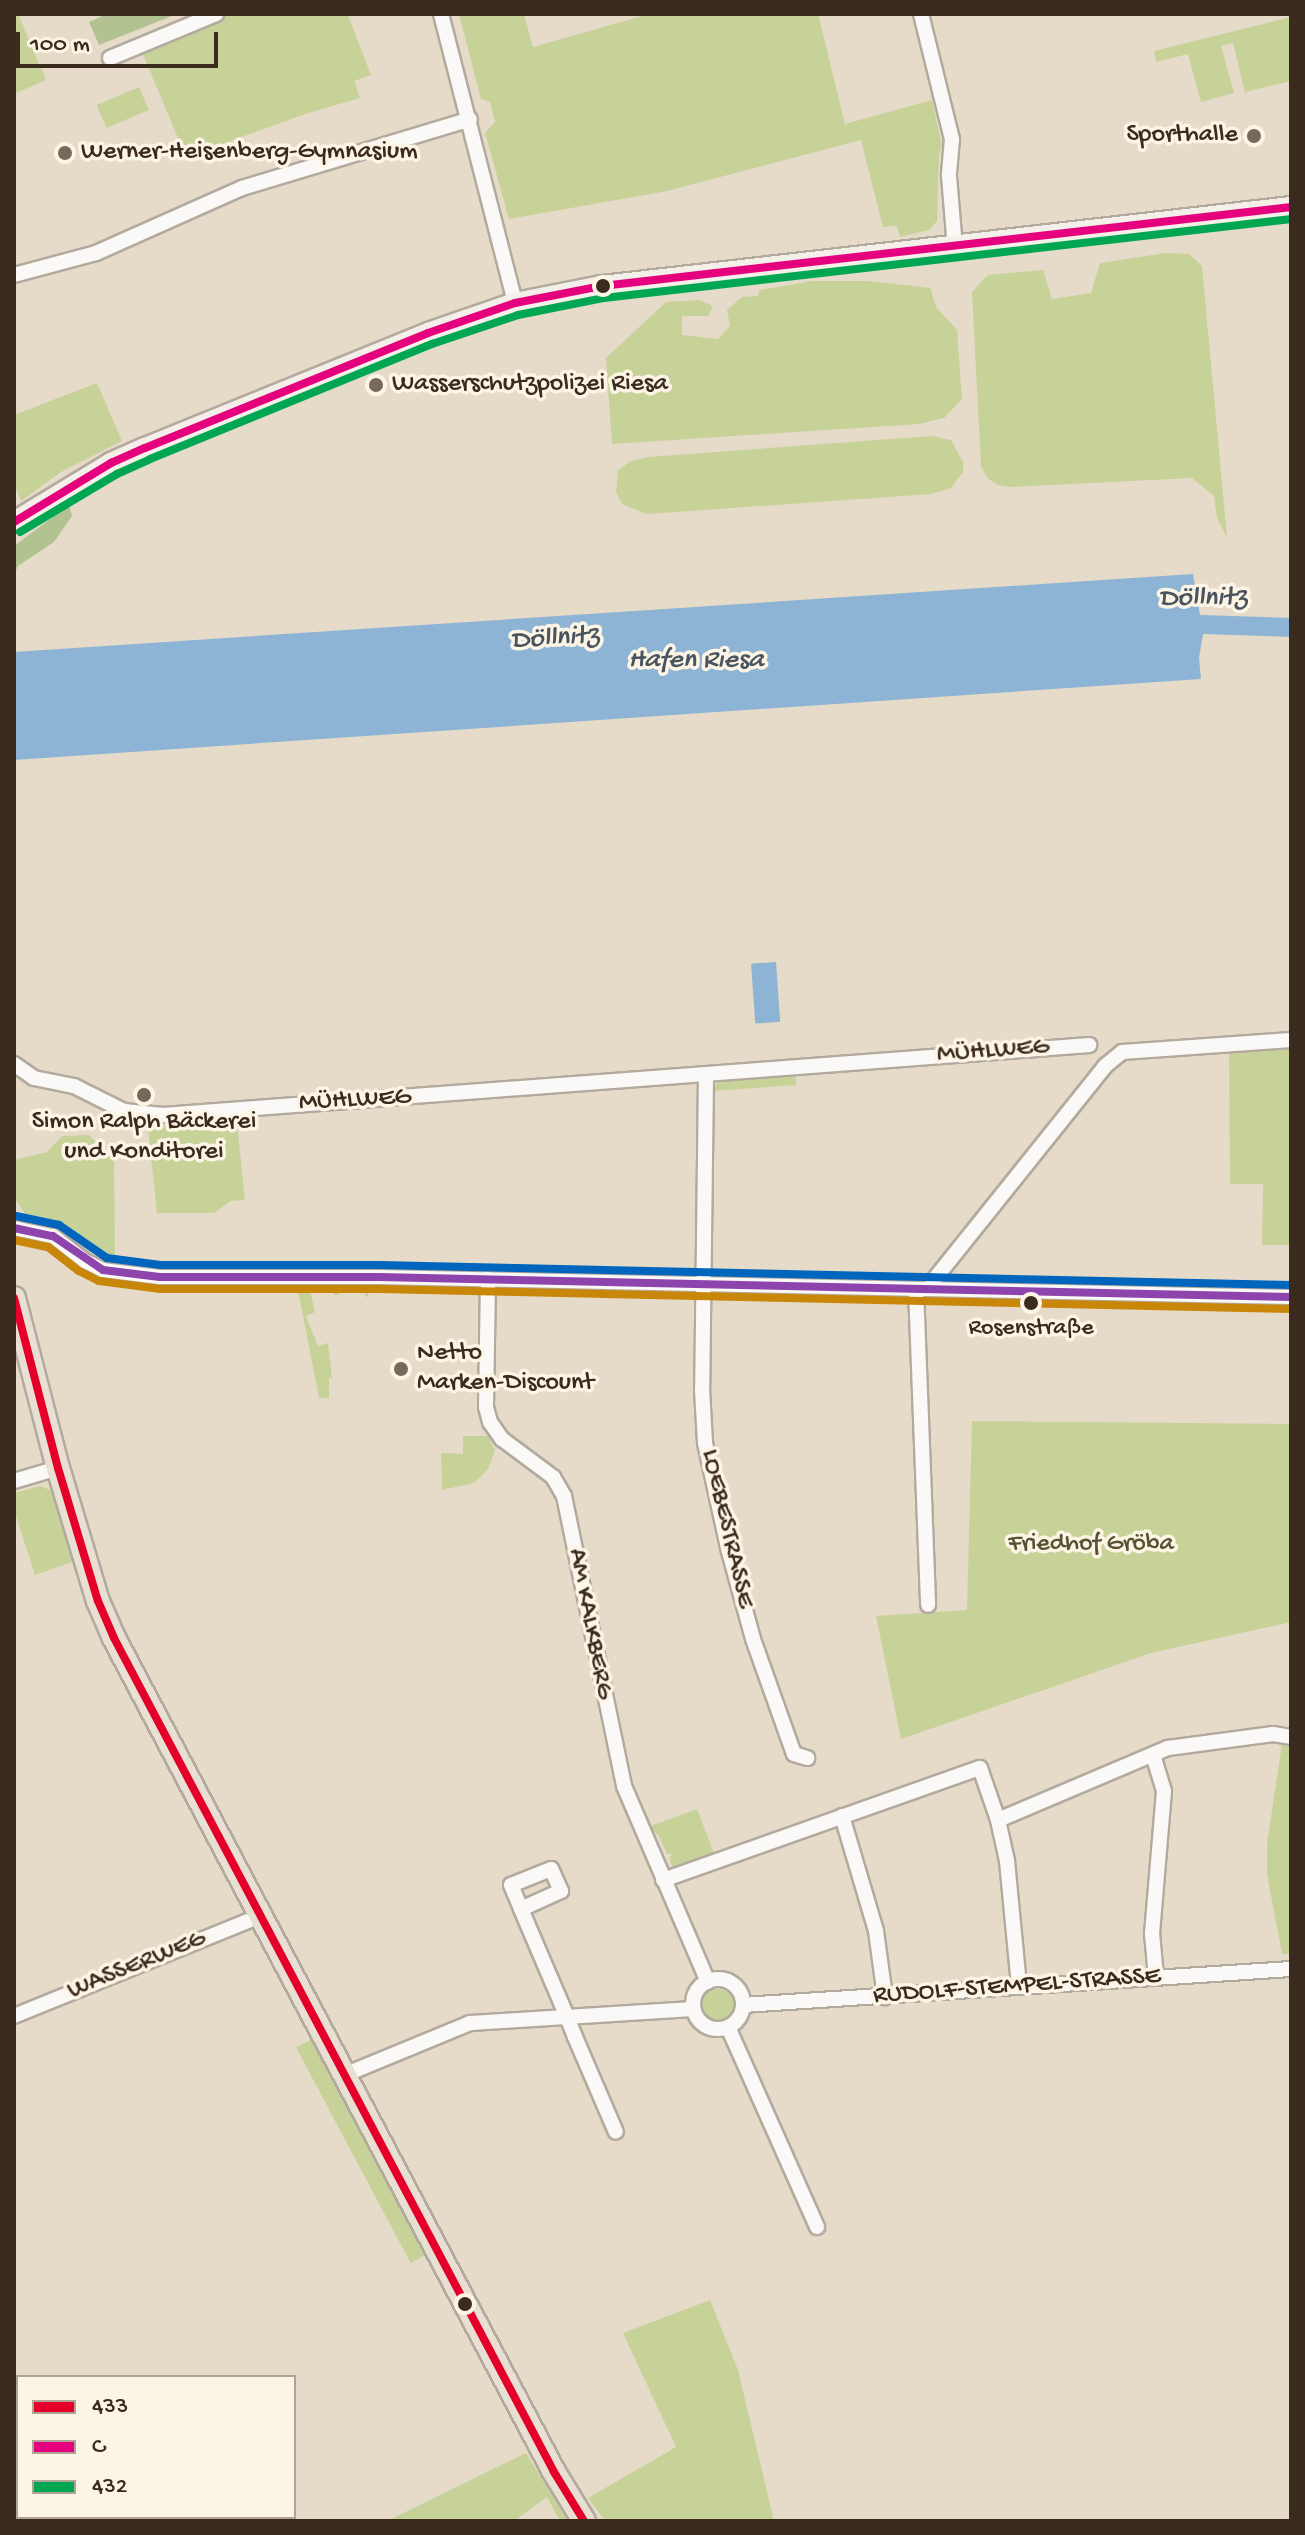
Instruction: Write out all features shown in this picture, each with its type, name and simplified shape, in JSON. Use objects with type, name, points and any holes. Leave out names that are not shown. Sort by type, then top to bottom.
[{"type":"main road","points":[[14,522],[111,463],[145,448],[428,333],[515,303],[602,286],[1291,207]]},
{"type":"main road","points":[[14,1298],[58,1468],[98,1601],[114,1638],[554,2472],[584,2521]]},
{"type":"street","points":[[110,58],[216,14]]},
{"type":"street","points":[[441,14],[515,303]]},
{"type":"street","points":[[921,14],[952,139],[949,176],[955,247]]},
{"type":"street","points":[[14,275],[96,253],[242,188],[398,138],[470,119]]},
{"type":"street","points":[[923,1289],[933,1281],[1095,1078],[1122,1052],[1291,1040]]},
{"type":"street","name":"MÜHLWEG","points":[[14,1064],[34,1078],[74,1086],[124,1111],[163,1115],[1089,1045]]},
{"type":"street","points":[[703,1284],[706,1076]]},
{"type":"street","points":[[14,1228],[53,1236],[85,1261],[103,1270],[190,1278],[488,1279],[1291,1297]]},
{"type":"street","name":"AM KALKBERG","points":[[488,1279],[486,1407],[490,1422],[502,1439],[553,1477],[564,1496],[620,1772],[708,1982]]},
{"type":"street","name":"LOEBESTRASSE","points":[[703,1284],[704,1434],[724,1533],[740,1596],[781,1720],[794,1754],[807,1758]]},
{"type":"street","points":[[923,1289],[928,1605]]},
{"type":"street","points":[[14,1481],[58,1468]]},
{"type":"street","points":[[998,1820],[1168,1748],[1273,1734],[1291,1737]]},
{"type":"street","points":[[1153,1755],[1164,1791],[1152,1933],[1156,1977]]},
{"type":"street","points":[[663,1880],[980,1768],[998,1820],[1012,1892],[1019,1986]]},
{"type":"street","points":[[842,1816],[876,1931],[885,1997]]},
{"type":"street","points":[[521,1909],[616,2132]]},
{"type":"street","name":"WASSERWEG","points":[[14,2016],[260,1916]]},
{"type":"street","name":"RUDOLF-STEMPEL-STRASSE","points":[[743,2005],[1291,1969]]},
{"type":"street","points":[[708,1982],[729,1982],[739,1991],[743,2005],[737,2021],[728,2027],[706,2027],[694,2009],[696,1993],[708,1982]]},
{"type":"street","points":[[344,2075],[470,2023],[694,2009]]},
{"type":"street","points":[[728,2027],[817,2227]]},
{"type":"green space","points":[[14,14],[18,14],[46,80],[14,94]]},
{"type":"green space","points":[[107,14],[177,14],[99,45],[89,22]]},
{"type":"green space","points":[[230,14],[348,15],[371,75],[354,81],[360,98],[305,114],[186,157],[142,52]]},
{"type":"green space","points":[[459,14],[524,14],[533,47],[649,14],[818,14],[845,124],[932,100],[942,146],[939,154],[937,221],[929,230],[900,237],[897,226],[883,227],[861,140],[667,191],[509,219],[485,133],[495,122],[490,102],[481,99]]},
{"type":"green space","points":[[1291,17],[1291,81],[1245,92],[1233,43],[1221,46],[1234,93],[1201,102],[1188,54],[1156,62],[1154,51]]},
{"type":"green space","points":[[139,87],[149,110],[106,128],[97,105]]},
{"type":"green space","points":[[1166,253],[1189,254],[1202,266],[1227,538],[1217,518],[1214,496],[1192,478],[1012,487],[998,485],[987,478],[981,466],[972,292],[988,275],[1043,270],[1052,299],[1091,293],[1100,263]]},
{"type":"green space","points":[[812,281],[868,281],[930,288],[936,307],[957,330],[962,399],[944,418],[919,424],[612,444],[606,358],[666,302],[699,300],[713,306],[708,316],[682,316],[682,335],[718,339],[730,326],[727,310],[742,297],[758,296],[760,290]]},
{"type":"green space","points":[[97,383],[122,441],[61,472],[21,501],[14,483],[14,415]]},
{"type":"green space","points":[[932,436],[951,440],[963,462],[963,472],[951,488],[931,494],[647,514],[622,504],[616,492],[618,470],[631,461],[649,457]]},
{"type":"green space","points":[[69,505],[72,516],[54,542],[18,566],[14,575],[14,546]]},
{"type":"green space","points":[[1291,1049],[1291,1245],[1262,1245],[1263,1184],[1230,1184],[1229,1053]]},
{"type":"green space","points":[[795,1072],[796,1085],[712,1091],[717,1083]]},
{"type":"green space","points":[[236,1114],[245,1200],[231,1201],[214,1213],[157,1213],[147,1119]]},
{"type":"green space","points":[[89,1135],[114,1160],[115,1262],[100,1256],[64,1227],[25,1214],[14,1197],[14,1160],[47,1152],[62,1136]]},
{"type":"green space","points":[[297,1285],[364,1285],[369,1290],[368,1297],[365,1296],[365,1287],[340,1287],[339,1295],[334,1295],[334,1287],[309,1287],[315,1312],[306,1316],[318,1346],[328,1343],[332,1378],[329,1378],[329,1398],[319,1398]]},
{"type":"green space","name":"Friedhof Gröba","points":[[972,1421],[1291,1424],[1291,1622],[1151,1653],[901,1739],[876,1616],[967,1610]]},
{"type":"green space","points":[[463,1436],[488,1436],[495,1450],[488,1469],[474,1483],[442,1490],[441,1453],[463,1454]]},
{"type":"green space","points":[[41,1486],[52,1491],[75,1561],[35,1575],[14,1510],[14,1493]]},
{"type":"green space","points":[[1282,1744],[1291,1748],[1291,1954],[1282,1954],[1267,1874],[1267,1844]]},
{"type":"green space","points":[[697,1809],[715,1856],[673,1869],[669,1857],[674,1854],[667,1854],[659,1836],[648,1827]]},
{"type":"green space","points":[[717,1989],[729,1994],[734,2006],[729,2018],[717,2023],[705,2018],[700,2006],[705,1994]]},
{"type":"green space","points":[[312,2039],[427,2254],[411,2263],[296,2047]]},
{"type":"green space","points":[[710,2300],[738,2370],[774,2521],[605,2521],[588,2498],[676,2447],[623,2333]]},
{"type":"green space","points":[[526,2453],[568,2521],[560,2521],[547,2497],[514,2521],[387,2521]]},
{"type":"water","name":"Hafen Riesa","points":[[1193,574],[1200,615],[1291,618],[1291,637],[1203,634],[1199,658],[1201,679],[14,760],[14,652]]},
{"type":"water","points":[[776,962],[780,1022],[755,1024],[751,964]]},
{"type":"transit line","name":"C","points":[[14,522],[111,463],[145,448],[428,333],[515,303],[602,286],[1291,207]]},
{"type":"transit line","name":"432","points":[[20,532],[117,474],[150,459],[432,344],[518,315],[604,298],[1291,219]]},
{"type":"transit line","points":[[16,1216],[59,1225],[107,1258],[161,1265],[379,1265],[1291,1285]]},
{"type":"transit line","points":[[14,1228],[53,1236],[103,1270],[160,1277],[379,1277],[1291,1297]]},
{"type":"transit line","points":[[14,1240],[48,1247],[79,1271],[99,1281],[160,1289],[379,1289],[1291,1309]]},
{"type":"transit line","name":"433","points":[[14,1298],[58,1468],[98,1601],[114,1638],[554,2472],[584,2521]]},
{"type":"place","name":"Sporthalle","points":[[1254,136]]},
{"type":"place","name":"Werner-Heisenberg-Gymnasium","points":[[65,153]]},
{"type":"place","name":"Wasserschutzpolizei Riesa","points":[[376,385]]},
{"type":"place","name":"Simon Ralph Bäckerei und Konditorei","points":[[144,1095]]},
{"type":"place","name":"Rosenstraße","points":[[1031,1303]]},
{"type":"place","name":"Netto Marken-Discount","points":[[401,1369]]},
{"type":"water label","name":"Döllnitz","points":[[1203,599]]},
{"type":"water label","name":"Döllnitz","points":[[555,639]]}]
